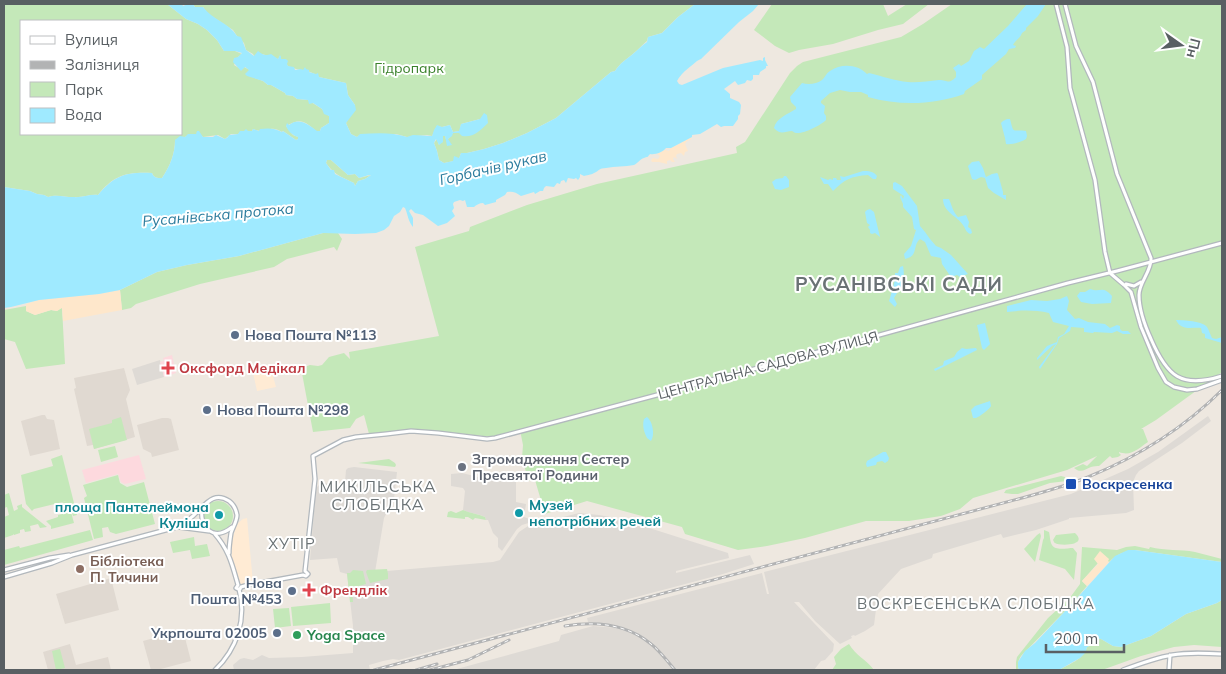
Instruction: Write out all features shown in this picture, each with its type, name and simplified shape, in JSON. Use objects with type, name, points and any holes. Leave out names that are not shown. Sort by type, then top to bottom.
[{"type":"main road","points":[[1056,4],[1067,47],[1070,88],[1095,180],[1105,252],[1110,273],[1131,292],[1141,327],[1166,382],[1174,387],[1187,390],[1197,389],[1222,380]]},
{"type":"main road","points":[[1065,4],[1076,46],[1093,82],[1117,174],[1151,262],[1142,281],[1139,294],[1141,311],[1150,337],[1165,366],[1174,374],[1187,380],[1202,381],[1222,376]]},
{"type":"main road","name":"ЦЕНТРАЛЬНА САДОВА ВУЛИЦЯ","points":[[239,587],[304,573],[315,479],[313,456],[342,440],[411,431],[495,438],[1222,243]]},
{"type":"main road","points":[[1122,284],[1134,286],[1142,281]]},
{"type":"main road","points":[[4,577],[72,555],[177,527],[192,518],[204,504],[214,498],[227,500],[236,510],[236,519],[230,538],[229,556]]},
{"type":"main road","points":[[202,507],[201,518],[203,524],[224,545],[229,556],[239,587],[242,604],[238,635],[231,652],[215,670]]},
{"type":"main road","points":[[177,527],[221,533],[234,525]]},
{"type":"main road","points":[[4,570],[50,558],[72,555]]},
{"type":"main road","points":[[1124,670],[1170,655],[1197,652],[1222,654]]},
{"type":"main road","points":[[1170,655],[1170,670]]},
{"type":"shaded area","name":"Оксфорд Медікал","points":[[172,355],[176,373],[164,377],[160,362],[164,361],[163,358]]},
{"type":"shaded area","points":[[160,360],[164,377],[137,385],[132,369]]},
{"type":"shaded area","points":[[124,368],[130,390],[126,399],[135,437],[94,449],[93,445],[87,446],[74,389],[76,388],[74,378]]},
{"type":"shaded area","points":[[271,369],[276,387],[257,391],[253,373]]},
{"type":"shaded area","points":[[45,415],[47,419],[54,420],[60,449],[30,456],[21,421]]},
{"type":"shaded area","points":[[1208,416],[1211,421],[1182,443],[1139,471],[1133,482],[1134,510],[1126,513],[1069,518],[1036,530],[1003,538],[1001,534],[933,554],[932,558],[901,569],[878,594],[874,625],[855,636],[851,636],[852,638],[840,644],[815,621],[799,602],[794,602],[834,644],[833,651],[814,670],[453,670],[559,641],[561,635],[593,626],[617,628],[588,622],[587,618],[762,573],[767,594],[769,594],[764,572],[1071,494],[1128,469],[1158,452]]},
{"type":"shaded area","points":[[162,418],[171,419],[179,450],[152,457],[151,453],[143,449],[137,425]]},
{"type":"shaded area","points":[[139,455],[146,479],[125,484],[121,482],[118,474],[86,483],[82,470]]},
{"type":"shaded area","points":[[354,467],[397,472],[394,499],[384,518],[375,572],[500,560],[519,532],[528,526],[579,513],[621,519],[728,553],[729,558],[676,571],[676,573],[750,555],[754,564],[723,574],[399,660],[383,661],[369,665],[370,670],[234,670],[233,665],[240,659],[253,660],[262,655],[269,658],[353,653],[353,626],[347,574],[340,572],[337,558],[310,560],[316,488],[321,483],[343,484],[345,482],[346,470]]},
{"type":"shaded area","points":[[516,472],[516,502],[526,504],[524,517],[535,521],[522,525],[517,529],[502,551],[498,547],[498,538],[493,533],[488,520],[480,515],[463,510],[465,491],[463,488],[451,486],[451,474],[462,473],[491,479]]},
{"type":"shaded area","points":[[247,518],[253,583],[243,585],[238,582],[232,559],[232,540],[237,524]]},
{"type":"shaded area","points":[[111,578],[119,610],[65,624],[56,594]]},
{"type":"shaded area","points":[[183,630],[191,661],[151,670],[143,641]]},
{"type":"shaded area","points":[[70,644],[76,665],[108,657],[111,670],[48,670],[43,652]]},
{"type":"green space","points":[[4,4],[167,4],[186,19],[207,30],[224,51],[235,51],[242,54],[234,65],[250,70],[247,75],[271,85],[286,95],[308,100],[329,116],[329,123],[321,128],[320,131],[316,131],[302,121],[286,126],[293,135],[298,137],[296,140],[283,131],[253,129],[252,131],[231,134],[225,139],[218,135],[203,137],[197,135],[175,140],[172,160],[162,178],[154,176],[152,173],[128,174],[115,179],[98,195],[48,197],[30,191],[4,187]]},
{"type":"green space","name":"Гідропарк","points":[[193,4],[695,4],[662,33],[648,37],[647,41],[621,63],[615,71],[611,72],[556,118],[503,143],[461,153],[459,159],[454,157],[454,161],[444,163],[439,160],[434,143],[437,139],[439,145],[443,136],[445,136],[448,146],[448,139],[453,133],[460,133],[480,119],[461,124],[460,131],[453,132],[450,125],[437,126],[432,136],[407,137],[396,134],[361,134],[357,137],[351,134],[346,123],[355,105],[348,95],[346,83],[292,68],[283,62],[280,56],[278,59],[262,54],[254,56],[246,50],[244,43],[233,30],[208,14],[203,7],[195,7]]},
{"type":"green space","points":[[772,4],[883,4],[888,16],[907,4],[929,4],[903,24],[833,44],[789,53],[775,46],[754,30]]},
{"type":"green space","name":"РУСАНІВСЬКІ САДИ","points":[[952,4],[1222,4],[1222,372],[1141,429],[1143,429],[1148,442],[1138,449],[1131,453],[1119,452],[1121,455],[1112,458],[1110,456],[1099,466],[1081,471],[1074,468],[1083,464],[1087,466],[1097,456],[1067,470],[973,498],[960,509],[941,516],[909,521],[866,521],[805,538],[738,550],[685,534],[682,527],[587,501],[545,514],[535,480],[530,481],[528,479],[522,458],[523,445],[520,430],[492,437],[411,430],[369,434],[364,415],[356,419],[350,428],[313,432],[301,368],[310,365],[322,365],[329,357],[344,353],[350,359],[349,352],[439,336],[415,247],[469,231],[470,227],[527,205],[597,184],[737,153],[736,147],[745,142],[790,73],[797,66],[803,62],[901,37]]},
{"type":"green space","points":[[327,160],[331,160],[348,175],[355,174],[359,178],[371,175],[358,181],[355,186],[354,183],[332,170],[326,163]]},
{"type":"green space","points":[[323,233],[338,233],[342,239],[337,251],[334,247],[287,259],[274,267],[200,284],[122,310],[120,290],[157,272],[239,256]]},
{"type":"green space","points":[[26,306],[26,311],[35,315],[51,310],[57,311],[62,307],[65,364],[26,369],[15,342],[4,339],[4,310]]},
{"type":"green space","points":[[121,417],[127,440],[94,449],[89,429],[112,423],[112,420]]},
{"type":"green space","points":[[115,446],[118,457],[101,462],[98,450]]},
{"type":"green space","points":[[62,455],[77,515],[73,516],[71,510],[64,512],[61,503],[67,501],[32,511],[26,504],[21,475],[53,466],[51,459]]},
{"type":"green space","points":[[389,459],[395,463],[395,467],[358,463]]},
{"type":"green space","points":[[118,475],[120,483],[127,487],[144,482],[155,524],[116,534],[110,532],[108,527],[102,528],[103,537],[94,539],[84,498],[87,496],[83,485]]},
{"type":"green space","points":[[1061,476],[1065,477],[1067,481],[1050,483],[1018,494],[1004,493],[1006,490]]},
{"type":"green space","points":[[9,493],[14,511],[18,509],[17,506],[22,504],[22,507],[47,527],[40,528],[38,524],[30,526],[31,531],[25,532],[24,529],[20,530],[20,533],[4,538],[4,517],[9,515],[7,507],[4,508],[4,495]]},
{"type":"green space","points":[[218,501],[229,505],[233,516],[229,527],[218,531],[207,527],[203,516],[207,505]]},
{"type":"green space","points":[[463,510],[485,517],[486,520],[475,518],[473,520],[468,517],[465,517],[465,519],[447,517],[448,512],[456,513]]},
{"type":"green space","points":[[71,512],[74,523],[51,529],[51,526],[46,521],[58,517],[58,515]]},
{"type":"green space","points":[[90,530],[93,540],[4,565],[4,550],[19,546],[20,548]]},
{"type":"green space","points":[[1044,530],[1049,532],[1054,547],[1058,549],[1073,548],[1077,553],[1074,580],[1065,569],[1039,560]]},
{"type":"green space","points":[[1040,533],[1041,536],[1035,562],[1024,549]]},
{"type":"green space","points":[[1075,533],[1078,537],[1076,543],[1058,544],[1053,540],[1056,535]]},
{"type":"green space","points":[[194,537],[195,546],[207,544],[210,556],[192,559],[190,550],[173,553],[170,542]]},
{"type":"green space","points":[[1135,546],[1149,549],[1150,547],[1195,552],[1222,559],[1222,562],[1135,550],[1120,554],[1109,562],[1098,563],[1082,581],[1087,586],[1021,656],[1018,663],[1019,670],[1016,670],[1017,657],[1048,618],[1069,599],[1080,584],[1082,547],[1117,550]]},
{"type":"green space","points":[[387,569],[388,579],[370,583],[367,570]]},
{"type":"green space","points":[[353,570],[363,571],[366,584],[352,588],[353,602],[350,602],[347,573]]},
{"type":"green space","points":[[1222,600],[1222,647],[1194,645],[1174,647],[1102,670],[1059,670],[1079,658],[1095,638],[1101,639],[1113,646],[1121,647],[1151,636],[1186,614]]},
{"type":"green space","points":[[330,603],[331,623],[293,626],[291,607]]},
{"type":"green space","points":[[289,608],[291,626],[275,628],[273,609]]},
{"type":"green space","points":[[849,644],[874,670],[832,670],[836,664],[834,657]]},
{"type":"green space","points":[[60,649],[65,668],[56,670],[52,651]]},
{"type":"sand","points":[[692,137],[685,144],[688,151],[685,152],[684,156],[681,153],[677,154],[677,159],[674,157],[673,159],[675,162],[670,160],[667,161],[667,164],[652,162],[653,158],[658,159],[660,156],[657,154],[665,150],[669,151],[671,148]]},
{"type":"sand","points":[[120,290],[122,310],[63,321],[62,308],[57,311],[51,310],[35,315],[26,311],[26,304],[39,300]]},
{"type":"sand","points":[[1100,551],[1109,559],[1109,562],[1087,586],[1082,581],[1098,564],[1094,559]]},
{"type":"water","points":[[167,4],[182,4],[183,6],[193,4],[195,7],[203,7],[230,28],[237,36],[241,37],[246,50],[254,56],[258,51],[264,55],[271,54],[278,59],[280,55],[281,59],[288,61],[288,66],[294,67],[295,70],[303,70],[305,67],[309,72],[318,73],[319,77],[346,83],[348,95],[356,110],[346,123],[351,134],[357,137],[360,134],[378,133],[407,137],[413,135],[432,136],[437,125],[442,127],[450,125],[453,132],[459,131],[461,124],[480,119],[484,113],[487,115],[488,123],[476,133],[470,136],[462,136],[459,133],[453,133],[448,139],[452,145],[447,146],[445,136],[443,136],[443,142],[439,145],[436,139],[434,143],[439,160],[444,163],[453,161],[454,156],[459,158],[461,153],[503,143],[556,118],[611,72],[615,71],[621,63],[647,42],[648,37],[662,33],[695,4],[759,4],[701,59],[683,73],[677,81],[679,84],[682,85],[723,68],[760,60],[763,61],[765,57],[768,66],[759,75],[753,75],[751,81],[747,80],[745,83],[738,85],[735,81],[724,89],[730,94],[730,98],[741,105],[740,114],[733,126],[721,127],[717,124],[700,134],[692,135],[692,137],[671,148],[666,148],[656,154],[650,154],[634,165],[602,168],[593,174],[584,176],[580,174],[578,180],[576,178],[568,178],[566,183],[564,180],[560,184],[557,183],[554,187],[546,186],[543,191],[535,194],[534,192],[521,196],[514,192],[507,192],[496,202],[485,205],[482,203],[474,207],[467,207],[465,200],[460,200],[453,204],[454,208],[452,211],[455,216],[447,223],[438,226],[411,209],[409,211],[413,218],[413,227],[403,207],[394,216],[389,226],[376,233],[323,233],[239,256],[157,272],[120,290],[39,300],[4,308],[4,187],[30,191],[48,197],[98,195],[110,183],[128,174],[152,173],[156,177],[162,178],[172,160],[175,140],[180,136],[185,137],[188,134],[196,134],[199,131],[203,137],[213,137],[216,135],[225,139],[229,135],[238,134],[246,129],[248,131],[253,129],[259,131],[260,129],[269,128],[283,131],[296,140],[298,137],[289,131],[286,126],[287,123],[289,125],[303,122],[320,131],[321,128],[329,123],[329,116],[324,114],[322,109],[313,103],[309,104],[308,100],[286,95],[263,81],[247,76],[245,74],[249,70],[245,67],[241,71],[233,62],[234,58],[242,53],[224,51],[207,30],[186,19]],"holes":[[[327,160],[331,160],[348,175],[355,174],[359,178],[371,175],[358,181],[355,186],[354,183],[335,174],[334,170],[331,170],[326,163]]]},
{"type":"water","points":[[1027,4],[1046,4],[1014,43],[1015,48],[1009,49],[1006,54],[982,75],[982,79],[965,91],[964,94],[928,102],[904,103],[868,97],[868,95],[861,92],[840,90],[830,93],[821,101],[825,106],[826,120],[816,127],[799,133],[792,131],[781,132],[774,128],[780,119],[796,109],[790,97],[802,83],[818,82],[834,68],[849,66],[859,68],[867,74],[893,80],[916,82],[951,81],[956,77],[956,72],[953,68],[969,61],[974,51],[980,47],[984,49]]},
{"type":"water","points":[[1010,119],[1014,130],[1026,131],[1026,139],[1006,144],[1001,123]]},
{"type":"water","points":[[979,161],[986,177],[998,174],[1006,200],[988,188],[985,178],[972,179],[968,166],[972,162]]},
{"type":"water","points":[[863,171],[874,173],[877,176],[876,179],[868,175],[857,176],[844,181],[833,191],[828,184],[824,184],[820,177],[828,180],[836,178],[841,180],[840,176],[844,177]]},
{"type":"water","points":[[784,176],[789,180],[789,187],[781,190],[775,189],[772,182]]},
{"type":"water","points":[[895,182],[902,186],[917,206],[920,226],[930,239],[936,246],[951,255],[968,274],[960,277],[957,275],[951,277],[942,264],[941,258],[931,256],[925,242],[920,239],[912,256],[905,259],[904,254],[911,246],[916,230],[914,229],[912,217],[903,207],[900,197],[901,195],[903,199],[904,196],[893,189],[893,183]]},
{"type":"water","points":[[943,199],[949,199],[958,217],[966,215],[969,222],[968,227],[972,233],[967,232],[960,222],[948,211]]},
{"type":"water","points":[[870,209],[874,212],[880,237],[875,233],[870,233],[868,227],[870,225],[867,223],[865,212]]},
{"type":"water","points":[[903,266],[906,289],[900,288],[894,298],[897,304],[895,307],[889,301],[895,273],[898,273],[900,267]]},
{"type":"water","points":[[1090,289],[1106,291],[1112,296],[1111,303],[1092,304],[1081,302],[1077,296],[1080,292]]},
{"type":"water","points":[[1067,296],[1069,301],[1067,310],[1075,319],[1079,318],[1088,322],[1105,324],[1110,328],[1117,325],[1120,326],[1122,331],[1128,331],[1131,334],[1123,334],[1117,331],[1112,333],[1084,332],[1084,328],[1071,327],[1070,331],[1059,338],[1057,344],[1040,369],[1039,367],[1056,344],[1037,360],[1037,358],[1047,346],[1057,342],[1058,337],[1064,334],[1069,326],[1053,322],[1049,313],[1039,311],[1007,312],[1007,306],[1031,300],[1047,301]]},
{"type":"water","points":[[1176,320],[1193,321],[1205,325],[1212,338],[1222,337],[1222,343],[1205,338],[1201,328],[1183,327]]},
{"type":"water","points":[[985,323],[990,344],[984,350],[977,325]]},
{"type":"water","points":[[962,348],[976,348],[977,350],[935,371],[934,369],[943,365],[944,361],[954,357]]},
{"type":"water","points":[[990,401],[991,406],[989,409],[973,418],[971,410],[975,406]]},
{"type":"water","points":[[647,417],[653,429],[651,441],[647,438],[643,424],[644,419]]},
{"type":"water","points":[[886,452],[889,458],[888,461],[885,463],[882,461],[877,462],[876,465],[867,467],[867,461]]},
{"type":"water","points":[[1128,550],[1222,562],[1222,600],[1186,614],[1151,636],[1121,647],[1113,646],[1101,639],[1095,638],[1087,647],[1086,653],[1059,670],[1019,670],[1018,662],[1025,651],[1035,643],[1115,556]]},
{"type":"railway","points":[[374,670],[1063,486],[1088,477],[1142,451],[1192,417],[1222,390]]},
{"type":"railway","points":[[565,626],[599,624],[632,632],[642,637],[654,647],[675,670]]},
{"type":"railway","points":[[430,670],[468,660],[509,640]]},
{"type":"railway","points":[[416,670],[437,664]]},
{"type":"place","name":"Нова Пошта №113","points":[[235,335]]},
{"type":"place","name":"Оксфорд Медікал","points":[[168,368]]},
{"type":"place","name":"Нова Пошта №298","points":[[207,410]]},
{"type":"place","name":"Згромадження Сестер Пресвятої Родини","points":[[462,467]]},
{"type":"place","name":"Воскресенка","points":[[1071,484]]},
{"type":"place","name":"Музей непотрібних речей","points":[[519,513]]},
{"type":"place","name":"площа Пантелеймона Куліша","points":[[219,515]]},
{"type":"place","name":"Бібліотека П. Тичини","points":[[80,569]]},
{"type":"place","name":"Френдлік","points":[[309,590]]},
{"type":"place","name":"Нова Пошта №453","points":[[292,591]]},
{"type":"place","name":"Укрпошта 02005","points":[[277,633]]},
{"type":"place","name":"Yoga Space","points":[[297,635]]},
{"type":"district","name":"РУСАНІВСЬКІ САДИ","points":[[899,284]]},
{"type":"district","name":"МИКІЛЬСЬКА СЛОБІДКА","points":[[378,495]]},
{"type":"district","name":"ХУТІР","points":[[292,544]]},
{"type":"district","name":"ВОСКРЕСЕНСЬКА СЛОБІДКА","points":[[976,604]]},
{"type":"water label","name":"Горбачів рукав","points":[[493,168]]},
{"type":"water label","name":"Русанівська протока","points":[[218,215]]}]
